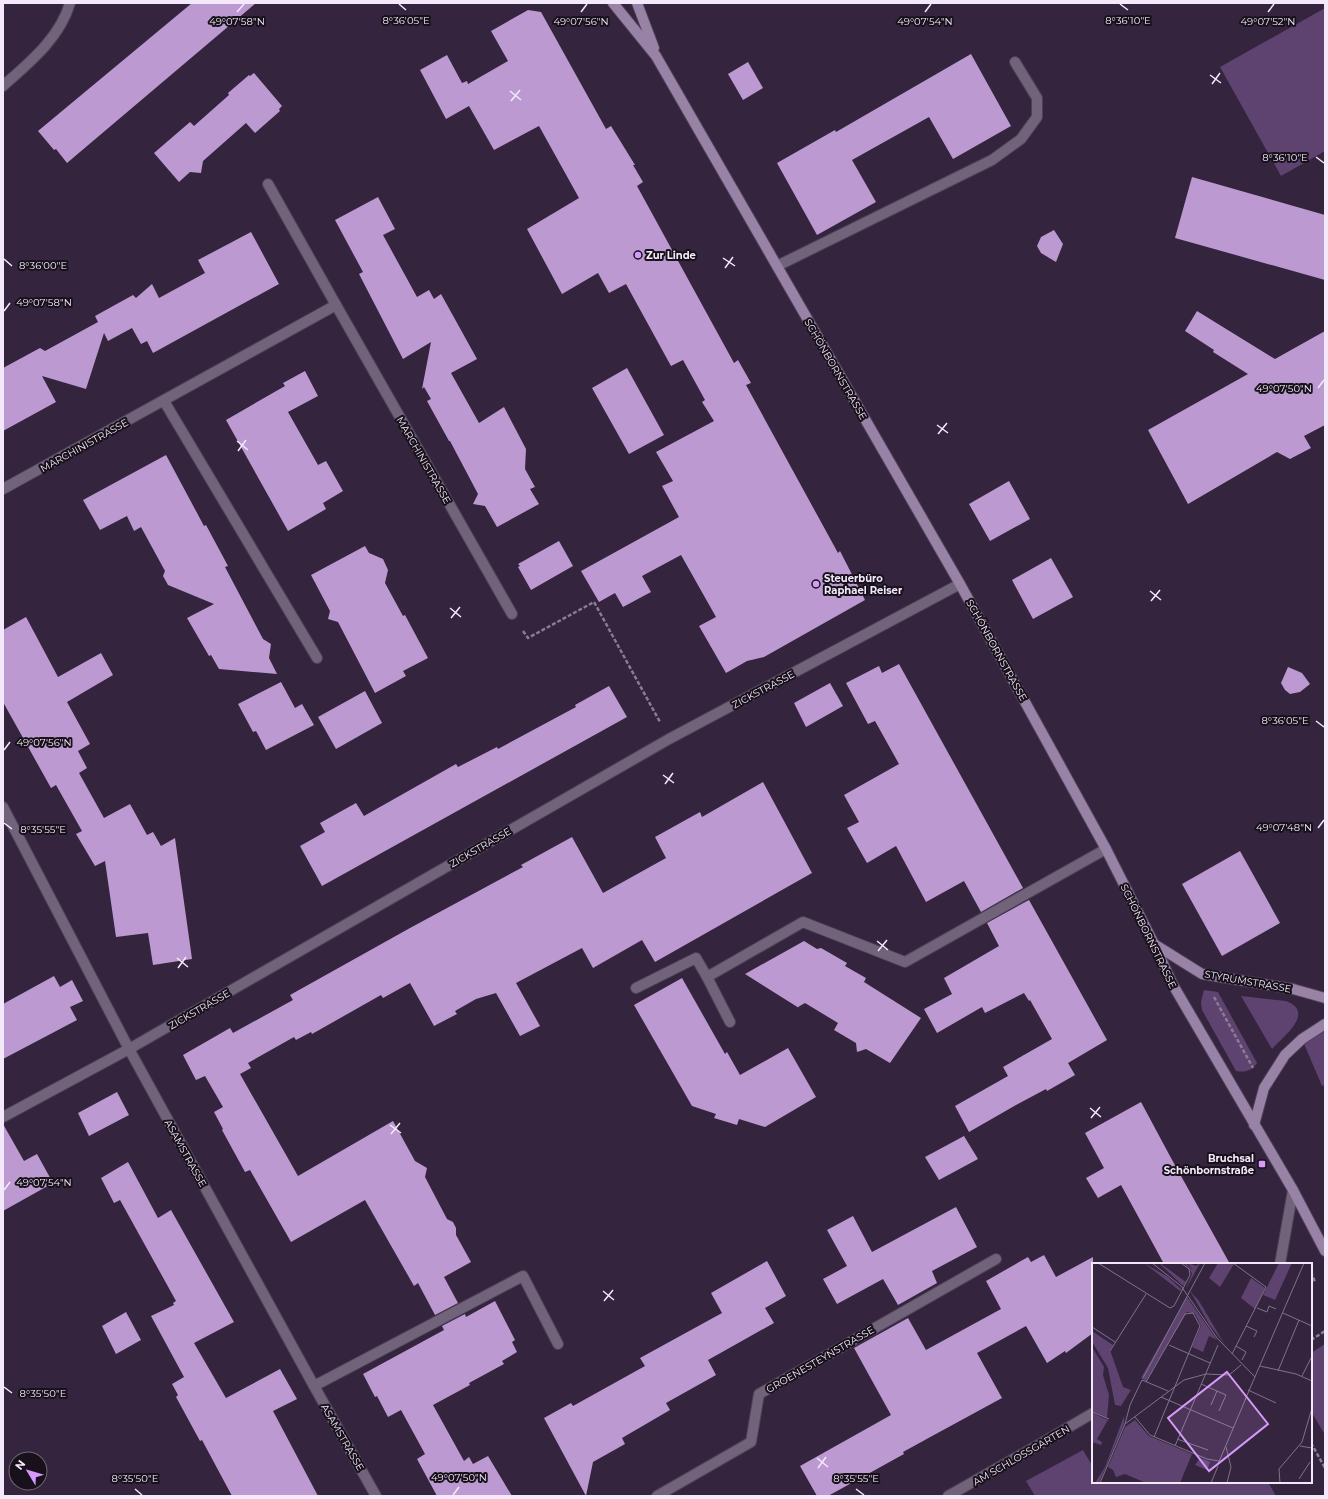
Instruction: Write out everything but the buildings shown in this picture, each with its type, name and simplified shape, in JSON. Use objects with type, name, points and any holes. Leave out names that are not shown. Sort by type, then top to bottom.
[{"type":"main road","name":"SCHÖNBORNSTRASSE","points":[[613,3],[656,56],[960,584],[1106,849],[1173,984],[1293,1190],[1325,1252]]},
{"type":"main road","name":"SCHÖNBORNSTRASSE","points":[[637,3],[656,56]]},
{"type":"main road","name":"STYRUMSTRASSE","points":[[1154,944],[1202,974],[1293,989],[1325,998]]},
{"type":"main road","points":[[1254,1125],[1264,1088],[1285,1055],[1302,1039],[1325,1024]]},
{"type":"street","points":[[3,86],[45,46],[66,16],[70,3]]},
{"type":"street","points":[[778,266],[992,160],[1021,139],[1037,117],[1037,98],[1015,62]]},
{"type":"street","name":"MARCHINISTRASSE","points":[[268,184],[512,614]]},
{"type":"street","name":"MARCHINISTRASSE","points":[[3,489],[336,305]]},
{"type":"street","points":[[164,401],[317,658]]},
{"type":"street","name":"ZICKSTRASSE","points":[[3,1117],[129,1049],[669,739],[960,584]]},
{"type":"street","name":"ASAMSTRASSE","points":[[3,807],[129,1049],[376,1496]]},
{"type":"street","points":[[707,977],[803,922],[905,962],[1106,849]]},
{"type":"street","points":[[636,988],[696,958],[730,1022]]},
{"type":"street","points":[[1280,1263],[1293,1190]]},
{"type":"street","name":"GROENESTEYNSTRASSE","points":[[657,1496],[751,1442],[759,1394],[996,1259]]},
{"type":"street","points":[[314,1386],[523,1276],[558,1344]]},
{"type":"street","name":"AM SCHLOSSGARTEN","points":[[951,1495],[1092,1414]]},
{"type":"path","points":[[512,614],[528,638],[594,602],[669,739]]},
{"type":"path","points":[[1202,974],[1264,1088]]},
{"type":"path","points":[[1312,1274],[1315,1282]]},
{"type":"path","points":[[1312,1339],[1325,1332]]},
{"type":"path","points":[[1312,1445],[1325,1468]]},
{"type":"shaded area","points":[[1325,8],[1325,151],[1281,176],[1220,67]]},
{"type":"shaded area","points":[[1204,990],[1218,992],[1257,1063],[1251,1069],[1243,1072],[1236,1071],[1202,1010],[1201,1002]]},
{"type":"shaded area","points":[[1241,996],[1286,1001],[1294,1006],[1298,1011],[1298,1018],[1294,1025],[1272,1049]]},
{"type":"shaded area","points":[[1325,1024],[1325,1085],[1322,1086],[1302,1039]]},
{"type":"shaded area","points":[[1325,1344],[1325,1435],[1312,1413],[1312,1352]]},
{"type":"shaded area","points":[[1083,1450],[1092,1465],[1092,1483],[1269,1483],[1276,1496],[1035,1496],[1026,1481]]},
{"type":"place","name":"Zur Linde","points":[[638,255]]},
{"type":"place","name":"Steuerbüro Raphael Reiser","points":[[816,584]]},
{"type":"place","name":"Bruchsal Schönbornstraße","points":[[1262,1164]]}]
